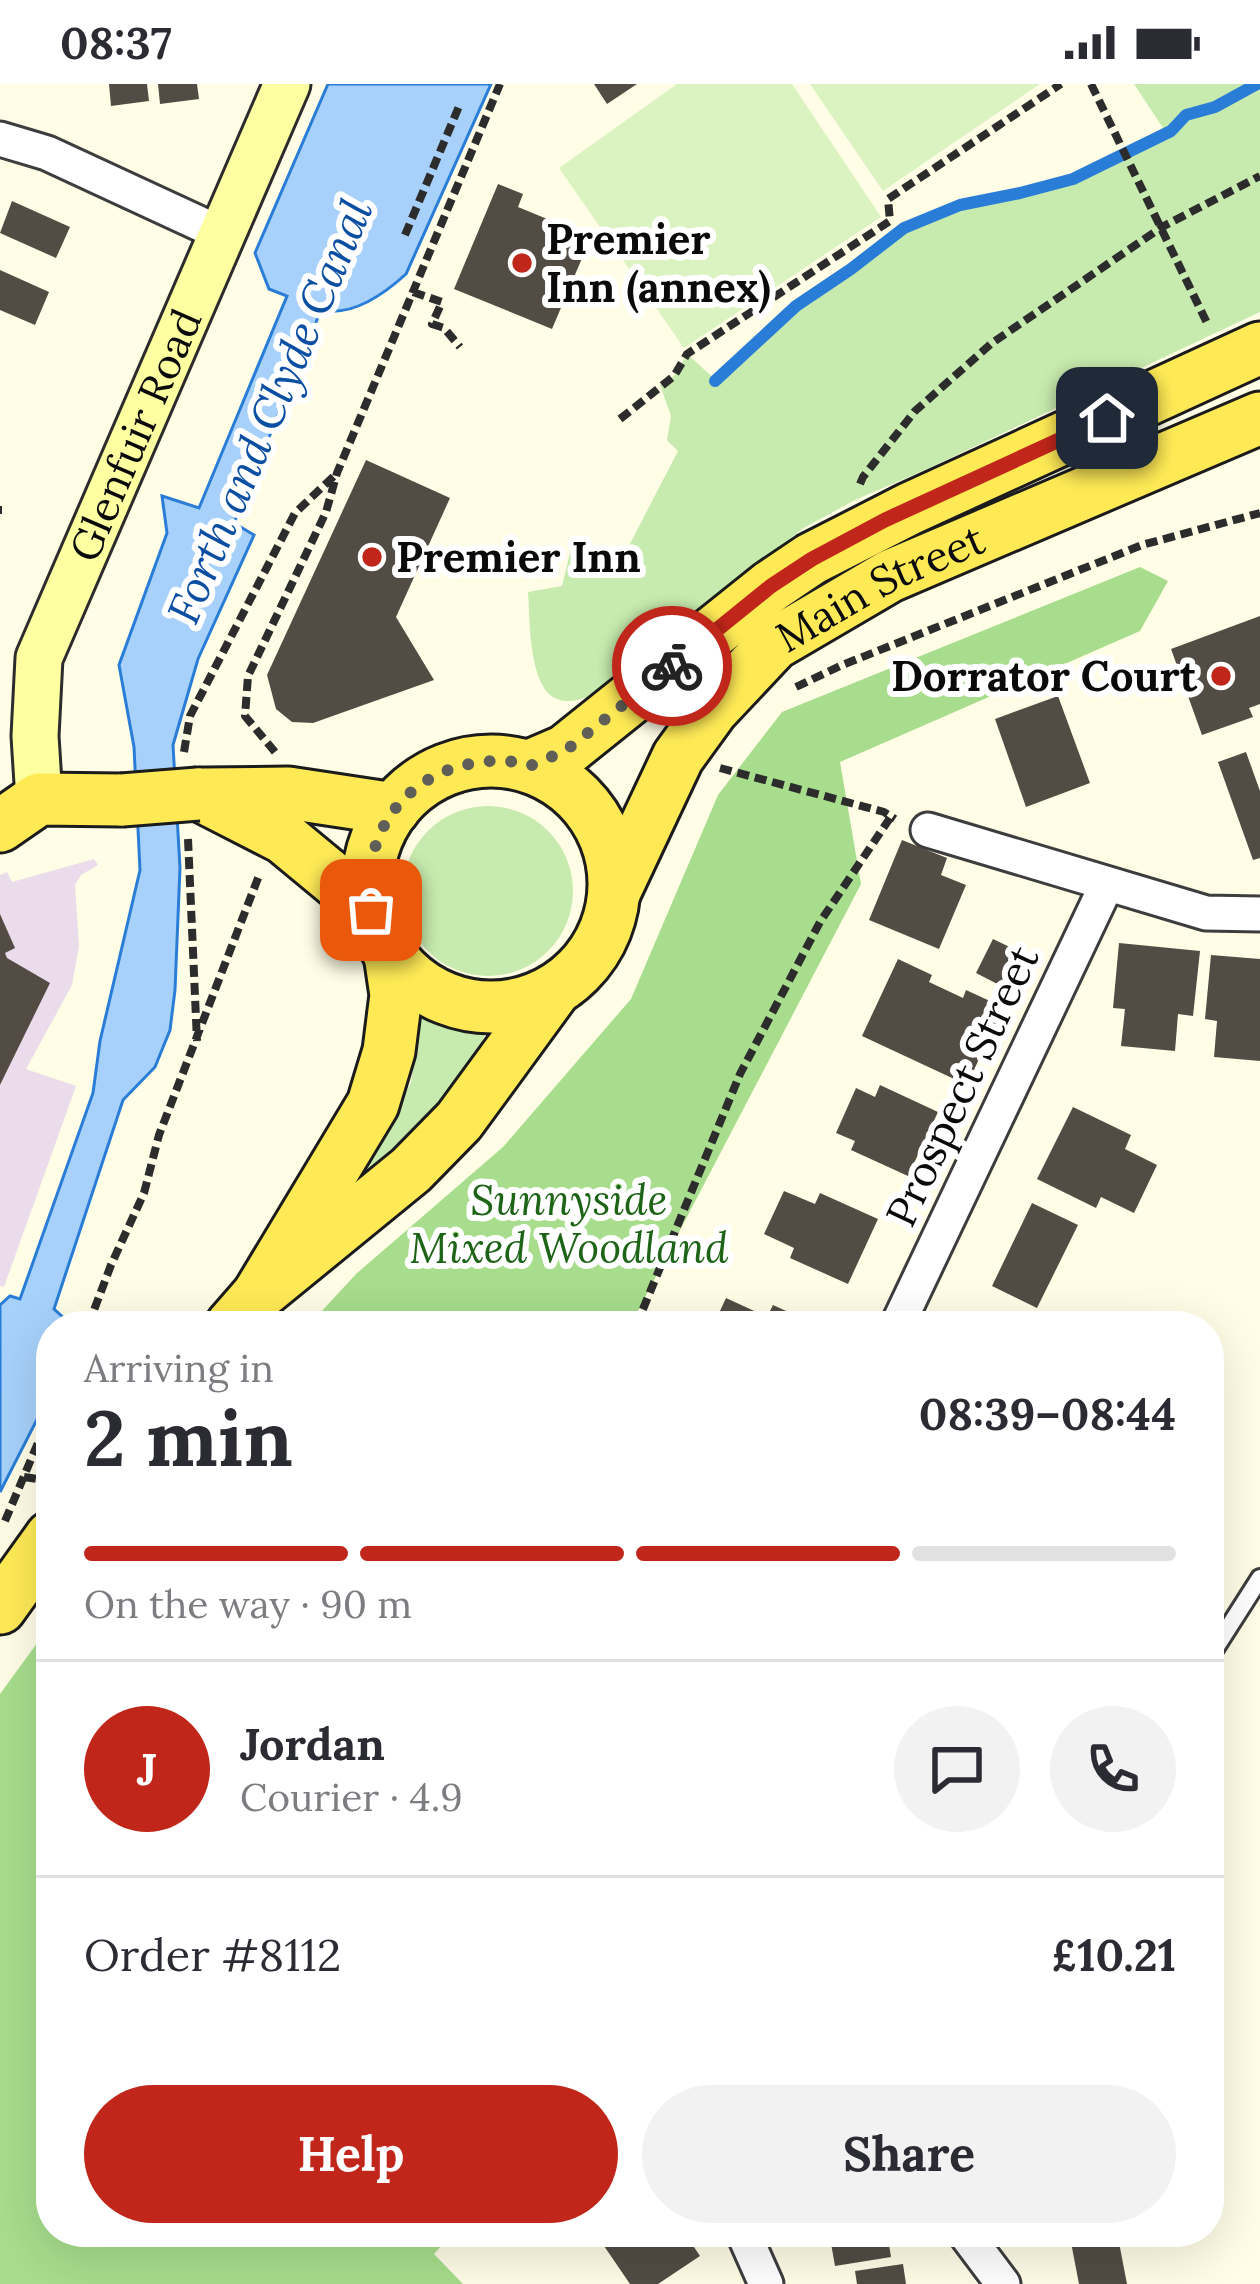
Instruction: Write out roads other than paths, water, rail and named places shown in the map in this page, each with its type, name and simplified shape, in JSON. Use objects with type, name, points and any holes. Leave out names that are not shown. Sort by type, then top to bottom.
[{"type":"main road","name":"Glenfuir Road","points":[[19,812],[34,736],[39,658],[287,84]]},
{"type":"main road","name":"Main Street","points":[[530,766],[565,751],[771,586],[812,559],[860,532],[1243,356]]},
{"type":"main road","name":"Main Street","points":[[615,891],[678,757],[712,710],[774,644],[890,576],[1249,425]]},
{"type":"main road","points":[[490,760],[514,760],[566,785],[594,814],[611,850],[615,891],[607,930],[586,965],[554,992],[459,1121],[395,1184],[245,1310],[373,1105],[389,1051],[396,995],[368,886],[372,850],[394,809],[415,787],[450,767],[490,760]]},
{"type":"main road","points":[[19,812],[198,794],[286,816],[394,809]]},
{"type":"main road","points":[[286,816],[381,932],[401,970],[434,995],[478,1007],[515,1006],[554,992]]},
{"type":"main road","points":[[0,1608],[36,1558]]},
{"type":"street","points":[[0,139],[47,153],[222,234]]},
{"type":"street","points":[[928,830],[1206,913],[1260,914]]},
{"type":"street","name":"Prospect Street","points":[[904,1311],[1108,884]]},
{"type":"street","points":[[750,2247],[766,2284]]},
{"type":"street","points":[[975,2247],[1003,2284]]},
{"type":"lane","points":[[1224,1634],[1260,1578]]},
{"type":"water","name":"Forth and Clyde Canal","points":[[328,84],[491,84],[406,274],[355,307],[321,310],[234,523],[254,535],[198,659],[173,745],[180,868],[170,1030],[155,1067],[123,1100],[56,1311],[36,1311],[36,1421],[0,1492],[0,1305],[10,1296],[20,1299],[93,1093],[100,1041],[140,870],[134,747],[119,665],[167,533],[162,496],[199,508],[287,296],[269,289],[255,253]]},
{"type":"waterway","points":[[715,381],[796,306],[904,228],[960,205],[1073,179],[1171,131],[1186,115],[1215,107],[1257,84]]},
{"type":"place","name":"Premier Inn (annex)","points":[[522,263]]},
{"type":"place","name":"Premier Inn","points":[[372,557]]},
{"type":"place","name":"Dorrator Court","points":[[1221,676]]},
{"type":"park label","name":"Sunnyside Mixed Woodland","points":[[569,1224]]}]
